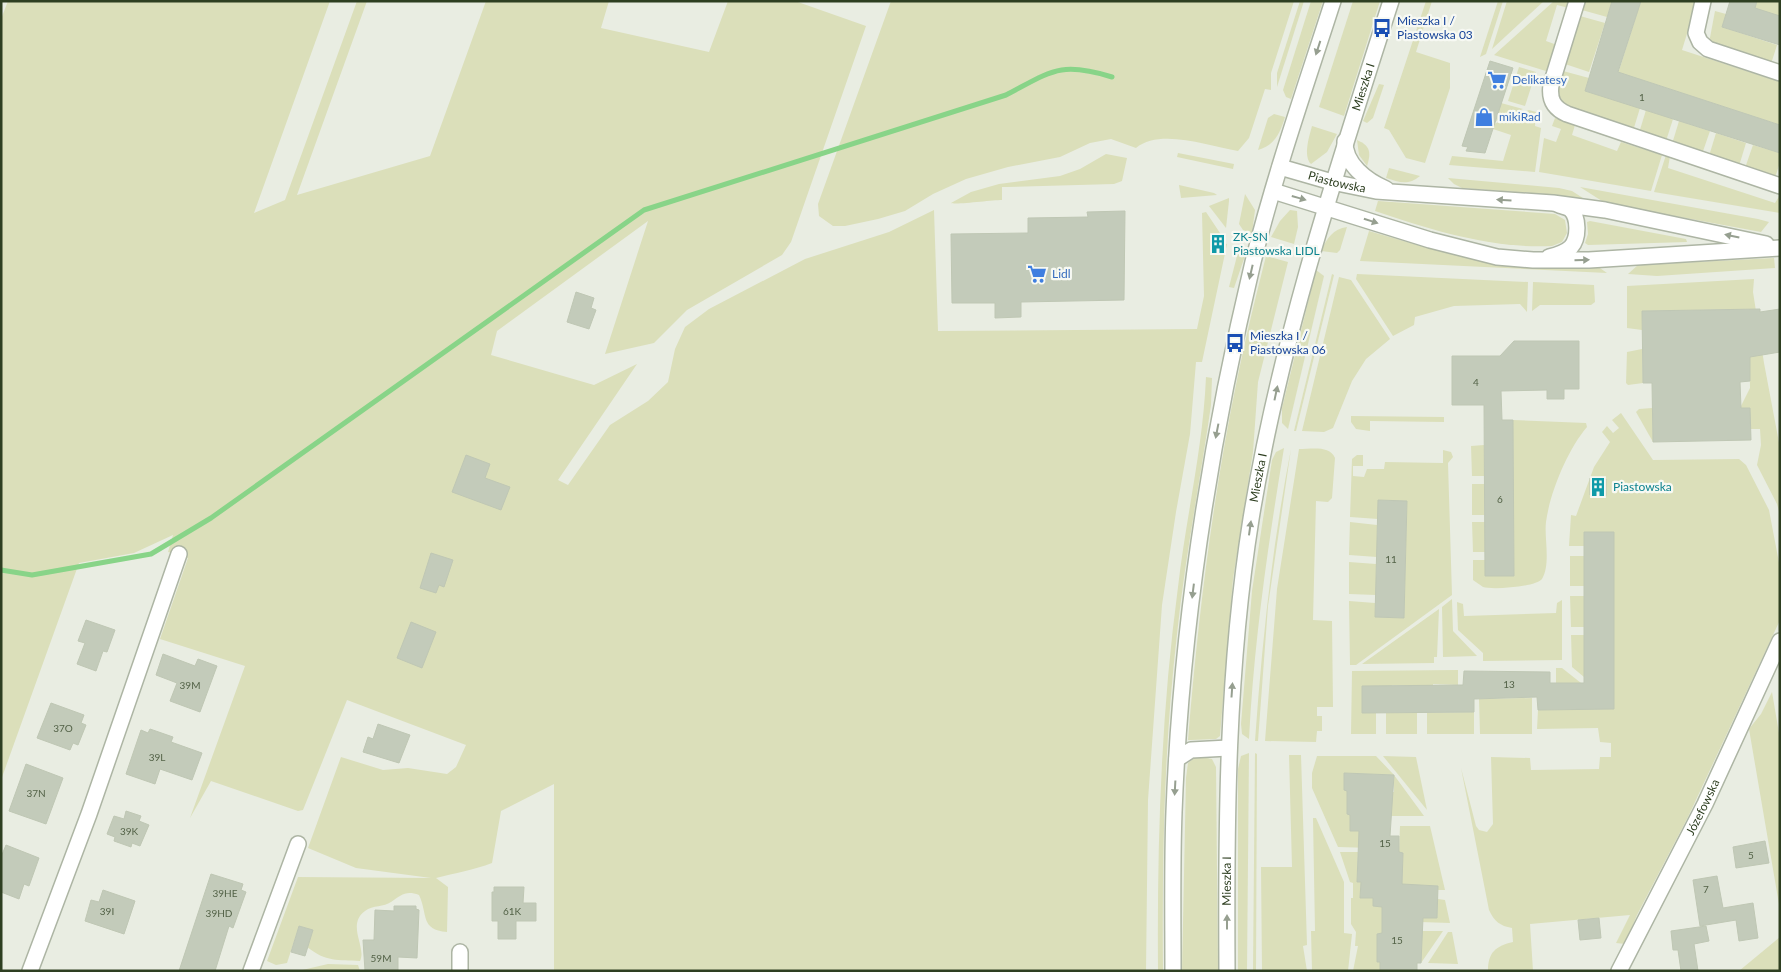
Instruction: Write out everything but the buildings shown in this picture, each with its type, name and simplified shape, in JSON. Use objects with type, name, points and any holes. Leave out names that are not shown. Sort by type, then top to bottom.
[{"type":"street","points":[[1173,971],[1174,812],[1177,759],[1190,611],[1216,437],[1239,325],[1273,191],[1333,1]]},
{"type":"street","name":"Mieszka I","points":[[1227,971],[1226,842],[1228,748],[1237,634],[1251,519],[1284,353],[1332,182],[1391,1]]},
{"type":"street","points":[[1578,1],[1551,85],[1551,98],[1556,108],[1567,114],[1780,186]]},
{"type":"street","points":[[1703,1],[1696,33],[1704,46],[1780,73]]},
{"type":"street","name":"Piastowska","points":[[1345,140],[1345,152],[1360,172],[1370,181],[1394,192]]},
{"type":"street","name":"Piastowska","points":[[1280,167],[1362,189],[1553,203],[1610,211],[1780,247]]},
{"type":"street","name":"Piastowska","points":[[1273,191],[1472,251],[1496,256],[1533,260],[1618,259],[1780,247]]},
{"type":"street","name":"Piastowska","points":[[1533,260],[1562,253],[1573,245],[1576,238],[1577,225],[1573,213],[1566,207],[1553,203]]},
{"type":"street","points":[[30,971],[89,814],[179,554]]},
{"type":"street","name":"Józefowska","points":[[1619,971],[1705,804],[1780,641]]},
{"type":"street","points":[[1177,759],[1191,750],[1228,748]]},
{"type":"street","points":[[252,971],[298,844]]},
{"type":"street","points":[[460,952],[460,971]]},
{"type":"green space","points":[[8,1],[330,1],[254,213],[285,200],[357,1],[367,1],[297,195],[430,156],[486,1],[609,1],[601,28],[709,52],[728,1],[795,1],[866,26],[791,242],[782,255],[687,310],[654,343],[605,354],[648,221],[497,331],[491,355],[594,385],[637,364],[558,480],[568,485],[610,425],[648,401],[668,382],[675,349],[685,327],[709,309],[805,259],[889,232],[934,210],[938,331],[1197,329],[1204,296],[1202,213],[1206,212],[1222,236],[1223,243],[1227,244],[1202,362],[1196,362],[1190,434],[1162,605],[1148,800],[1146,971],[554,971],[554,784],[501,811],[492,863],[436,878],[448,887],[447,932],[432,928],[426,920],[419,895],[407,893],[388,904],[368,909],[360,917],[357,929],[361,949],[360,961],[326,958],[314,952],[307,947],[313,930],[299,926],[287,963],[276,965],[267,961],[298,877],[431,878],[356,868],[308,848],[341,757],[383,770],[408,768],[447,774],[456,767],[466,745],[347,700],[303,810],[298,811],[211,781],[190,818],[245,666],[160,639],[188,558],[168,552],[173,535],[134,553],[79,563],[1,780],[1,19]]},
{"type":"green space","points":[[891,1],[1294,1],[1271,73],[1271,90],[1265,89],[1249,138],[1238,151],[1171,139],[1158,139],[1146,142],[1136,148],[1111,139],[1090,143],[1060,157],[1008,167],[966,179],[933,194],[905,211],[845,226],[833,226],[819,216],[818,204]]},
{"type":"green space","points":[[1300,1],[1304,1],[1277,87],[1277,73]]},
{"type":"green space","points":[[1311,1],[1323,1],[1291,99],[1286,97],[1283,90]]},
{"type":"green space","points":[[1353,1],[1380,1],[1344,116],[1319,107]]},
{"type":"green space","points":[[1426,1],[1432,1],[1416,52],[1450,63],[1450,88],[1425,163],[1406,158],[1389,130],[1384,128]]},
{"type":"green space","points":[[1498,1],[1503,1],[1486,54],[1480,57]]},
{"type":"green space","points":[[1507,1],[1544,1],[1492,49]]},
{"type":"green space","points":[[1554,1],[1571,1],[1569,8],[1557,5],[1546,41],[1557,45],[1549,72],[1494,55]]},
{"type":"green space","points":[[1584,1],[1612,1],[1607,17],[1582,10]]},
{"type":"green space","points":[[1641,1],[1697,1],[1682,50],[1780,82],[1780,125],[1624,74],[1616,80]]},
{"type":"green space","points":[[1757,1],[1780,1],[1780,16],[1752,16]]},
{"type":"green space","points":[[1715,11],[1726,14],[1722,27],[1777,45],[1771,64],[1709,43]]},
{"type":"green space","points":[[1580,16],[1605,23],[1589,72],[1565,64]]},
{"type":"green space","points":[[1519,67],[1536,72],[1525,106],[1508,101]]},
{"type":"green space","points":[[1563,71],[1589,78],[1585,91],[1640,108],[1633,131],[1581,114],[1564,103],[1560,97],[1559,90]]},
{"type":"green space","points":[[1379,84],[1384,85],[1373,118],[1367,123],[1363,121]]},
{"type":"green space","points":[[1501,103],[1523,109],[1496,121]]},
{"type":"green space","points":[[1529,110],[1536,112],[1535,126],[1541,128],[1535,172],[1449,165],[1452,156],[1503,161],[1511,135],[1493,129],[1494,124]]},
{"type":"green space","points":[[1646,110],[1673,119],[1666,141],[1639,133]]},
{"type":"green space","points":[[1274,114],[1285,117],[1281,128],[1273,142],[1258,150],[1268,118]]},
{"type":"green space","points":[[1555,118],[1575,125],[1572,135],[1617,151],[1621,142],[1662,155],[1651,191],[1539,172],[1544,138],[1556,142],[1561,129],[1552,126]]},
{"type":"green space","points":[[1679,121],[1710,131],[1702,154],[1672,144]]},
{"type":"green space","points":[[1312,126],[1337,134],[1327,152],[1311,164],[1307,151]]},
{"type":"green space","points":[[1716,133],[1746,143],[1739,166],[1709,156]]},
{"type":"green space","points":[[1357,140],[1369,150],[1367,166],[1359,155]]},
{"type":"green space","points":[[1753,145],[1780,153],[1780,162],[1775,178],[1745,168]]},
{"type":"green space","points":[[1178,153],[1234,164],[1233,169],[1177,157]]},
{"type":"green space","points":[[1106,154],[1127,158],[1122,181],[1114,184],[1002,187],[1002,200],[951,203],[971,192],[999,184],[1060,176],[1080,169]]},
{"type":"green space","points":[[1666,155],[1670,156],[1668,168],[1775,203],[1780,195],[1780,213],[1654,192]]},
{"type":"green space","points":[[1389,168],[1420,176],[1407,182],[1395,181],[1386,178]]},
{"type":"green space","points":[[1448,178],[1559,188],[1572,191],[1586,200],[1545,194],[1462,188]]},
{"type":"green space","points":[[1179,185],[1214,193],[1217,195],[1181,198]]},
{"type":"green space","points":[[1580,187],[1769,222],[1761,232],[1605,203]]},
{"type":"green space","points":[[1245,194],[1255,210],[1252,233],[1243,230],[1239,224]]},
{"type":"green space","points":[[1229,198],[1229,201],[1226,228],[1209,206]]},
{"type":"green space","points":[[1378,201],[1555,214],[1565,220],[1567,233],[1562,242],[1552,246],[1529,246],[1484,241],[1418,225],[1375,211]]},
{"type":"green space","points":[[1290,210],[1297,211],[1298,227],[1294,244],[1271,237],[1280,221]]},
{"type":"green space","points":[[1587,222],[1686,239],[1687,242],[1588,245],[1585,243],[1588,234]]},
{"type":"green space","points":[[1347,227],[1340,250],[1337,253],[1321,251],[1331,235]]},
{"type":"green space","points":[[1369,231],[1431,249],[1485,261],[1597,266],[1607,273],[1360,261]]},
{"type":"green space","points":[[1243,249],[1247,250],[1234,288],[1229,287],[1238,252]]},
{"type":"green space","points":[[1266,256],[1288,262],[1258,382],[1253,452],[1233,579],[1220,736],[1216,739],[1188,740],[1202,602],[1221,465],[1241,360]]},
{"type":"green space","points":[[1774,258],[1775,268],[1657,276],[1628,274],[1638,265]]},
{"type":"green space","points":[[1316,270],[1324,276],[1288,429],[1282,423],[1282,408]]},
{"type":"green space","points":[[1332,274],[1334,275],[1296,431],[1294,431]]},
{"type":"green space","points":[[1357,274],[1528,282],[1527,312],[1520,304],[1454,306],[1415,317],[1414,325],[1393,336],[1356,279]]},
{"type":"green space","points":[[1339,277],[1351,280],[1390,339],[1366,359],[1352,381],[1333,428],[1324,432],[1302,431]]},
{"type":"green space","points":[[1754,279],[1753,292],[1780,448],[1780,515],[1777,504],[1757,465],[1761,445],[1760,429],[1741,429],[1741,406],[1750,388],[1749,309],[1642,311],[1642,330],[1627,328],[1627,286]]},
{"type":"green space","points":[[1533,282],[1594,285],[1595,302],[1591,305],[1540,305],[1532,311]]},
{"type":"green space","points":[[1642,349],[1643,383],[1628,385],[1626,383],[1627,352]]},
{"type":"green space","points":[[1206,377],[1212,378],[1211,405],[1180,605],[1169,718],[1163,887],[1163,971],[1158,971],[1159,826],[1164,730],[1172,635],[1181,561],[1198,456]]},
{"type":"green space","points":[[1652,408],[1653,442],[1636,412],[1639,409]]},
{"type":"green space","points":[[1621,413],[1653,460],[1739,459],[1746,465],[1769,510],[1780,568],[1780,620],[1688,817],[1637,915],[1625,944],[1616,943],[1630,915],[1530,924],[1533,971],[1488,971],[1488,964],[1494,951],[1513,942],[1512,928],[1498,922],[1489,910],[1461,768],[1476,826],[1479,830],[1487,832],[1493,824],[1491,757],[1530,758],[1531,770],[1599,769],[1600,757],[1611,757],[1611,743],[1600,742],[1598,728],[1537,729],[1538,710],[1613,709],[1614,532],[1585,532],[1584,546],[1569,546],[1571,515],[1576,516],[1594,467],[1610,442],[1602,432],[1607,426],[1613,433],[1619,428],[1612,420]]},
{"type":"green space","points":[[1351,416],[1444,417],[1444,422],[1370,421],[1370,431],[1356,429],[1351,422]]},
{"type":"green space","points":[[1513,420],[1586,423],[1587,427],[1573,447],[1551,498],[1546,522],[1547,559],[1542,579],[1523,586],[1488,588],[1473,580],[1473,560],[1485,560],[1485,576],[1514,576]]},
{"type":"green space","points":[[1484,445],[1484,476],[1472,476],[1471,446]]},
{"type":"green space","points":[[1284,448],[1262,593],[1249,739],[1242,734],[1241,724],[1252,591],[1272,460],[1276,452]]},
{"type":"green space","points":[[1291,449],[1268,606],[1258,741],[1255,741],[1268,594]]},
{"type":"green space","points":[[1299,449],[1325,449],[1333,454],[1335,458],[1332,498],[1328,502],[1316,501],[1313,620],[1332,621],[1333,707],[1317,707],[1317,716],[1322,716],[1322,731],[1317,731],[1316,742],[1265,741],[1277,589]]},
{"type":"green space","points":[[1443,450],[1451,452],[1453,457],[1448,463],[1452,595],[1356,665],[1350,665],[1349,601],[1375,603],[1375,617],[1404,618],[1407,501],[1378,500],[1378,519],[1350,517],[1352,459],[1357,455],[1363,455],[1363,466],[1353,466],[1353,476],[1364,477],[1367,469],[1384,469],[1385,462],[1443,463]]},
{"type":"green space","points":[[1472,484],[1484,484],[1484,515],[1472,515]]},
{"type":"green space","points":[[1350,522],[1377,525],[1377,557],[1349,555]]},
{"type":"green space","points":[[1472,522],[1485,522],[1485,552],[1473,552]]},
{"type":"green space","points":[[1570,556],[1584,556],[1584,586],[1570,586]]},
{"type":"green space","points":[[1349,562],[1376,564],[1376,595],[1349,594]]},
{"type":"green space","points":[[1570,596],[1584,596],[1584,627],[1571,627]]},
{"type":"green space","points":[[1452,599],[1453,631],[1477,656],[1443,657],[1442,607]]},
{"type":"green space","points":[[1562,600],[1562,660],[1483,661],[1483,653],[1458,630],[1457,602],[1463,604],[1464,616],[1556,613],[1557,603]]},
{"type":"green space","points":[[1439,609],[1437,657],[1434,657],[1434,663],[1362,664]]},
{"type":"green space","points":[[1571,635],[1584,635],[1584,677],[1572,667]]},
{"type":"green space","points":[[1556,668],[1562,668],[1581,683],[1556,683]]},
{"type":"green space","points":[[1458,670],[1458,685],[1433,684],[1433,689],[1417,689],[1417,685],[1392,685],[1391,689],[1362,686],[1362,713],[1376,713],[1376,734],[1351,734],[1352,671]]},
{"type":"green space","points":[[1772,692],[1780,739],[1780,910],[1749,729],[1761,714]]},
{"type":"green space","points":[[1532,698],[1532,734],[1480,734],[1479,699]]},
{"type":"green space","points":[[1474,712],[1474,734],[1427,734],[1427,713]]},
{"type":"green space","points":[[1386,713],[1417,713],[1417,734],[1386,734]]},
{"type":"green space","points":[[1249,753],[1247,971],[1238,971],[1238,769],[1241,756]]},
{"type":"green space","points":[[1255,753],[1257,754],[1256,971],[1253,971]]},
{"type":"green space","points":[[1289,755],[1301,755],[1307,945],[1303,946],[1307,971],[1262,971],[1261,867],[1292,867]]},
{"type":"green space","points":[[1197,756],[1212,759],[1216,767],[1218,971],[1182,971],[1186,778],[1188,763]]},
{"type":"green space","points":[[1317,756],[1376,756],[1394,775],[1345,773],[1344,790],[1350,791],[1347,796],[1347,814],[1350,815],[1350,830],[1371,831],[1371,848],[1338,847],[1312,788],[1312,773]]},
{"type":"green space","points":[[1383,756],[1416,757],[1427,810]]},
{"type":"green space","points":[[1394,775],[1424,816],[1391,816],[1386,792],[1394,792]]},
{"type":"green space","points":[[1313,818],[1316,818],[1344,882],[1344,933],[1352,934],[1348,971],[1312,971],[1311,931],[1315,931]]},
{"type":"green space","points":[[1400,826],[1430,826],[1445,890],[1438,890],[1438,886],[1409,885],[1409,899],[1399,882],[1402,882],[1403,853],[1399,852]]},
{"type":"green space","points":[[1340,852],[1358,852],[1357,881],[1361,882],[1360,898],[1373,898],[1373,906],[1391,907],[1382,917],[1382,933],[1377,934],[1377,961],[1380,962],[1380,971],[1353,971],[1358,946],[1355,946],[1356,932],[1351,924],[1353,883],[1350,882]]},
{"type":"green space","points":[[1438,899],[1445,900],[1450,923],[1420,922],[1420,918],[1437,918]]},
{"type":"green space","points":[[1419,931],[1443,931],[1421,963],[1422,934]]},
{"type":"green space","points":[[1448,932],[1452,932],[1458,964],[1428,963]]},
{"type":"green space","points":[[1780,937],[1780,971],[1739,971]]},
{"type":"green space","points":[[328,964],[358,965],[360,971],[298,971]]},
{"type":"waterway","points":[[1,570],[32,575],[151,554],[211,518],[644,210],[1006,95],[1057,71],[1068,69],[1080,70],[1112,77]]},
{"type":"place","name":"Mieszka I / Piastowska 03","points":[[1382,28]]},
{"type":"place","name":"Delikatesy","points":[[1497,80]]},
{"type":"place","name":"mikiRad","points":[[1484,117]]},
{"type":"place","name":"ZK-SN Piastowska LIDL","points":[[1218,244]]},
{"type":"place","name":"Lidl","points":[[1037,274]]},
{"type":"place","name":"Mieszka I / Piastowska 06","points":[[1235,343]]},
{"type":"place","name":"Piastowska","points":[[1598,487]]}]
